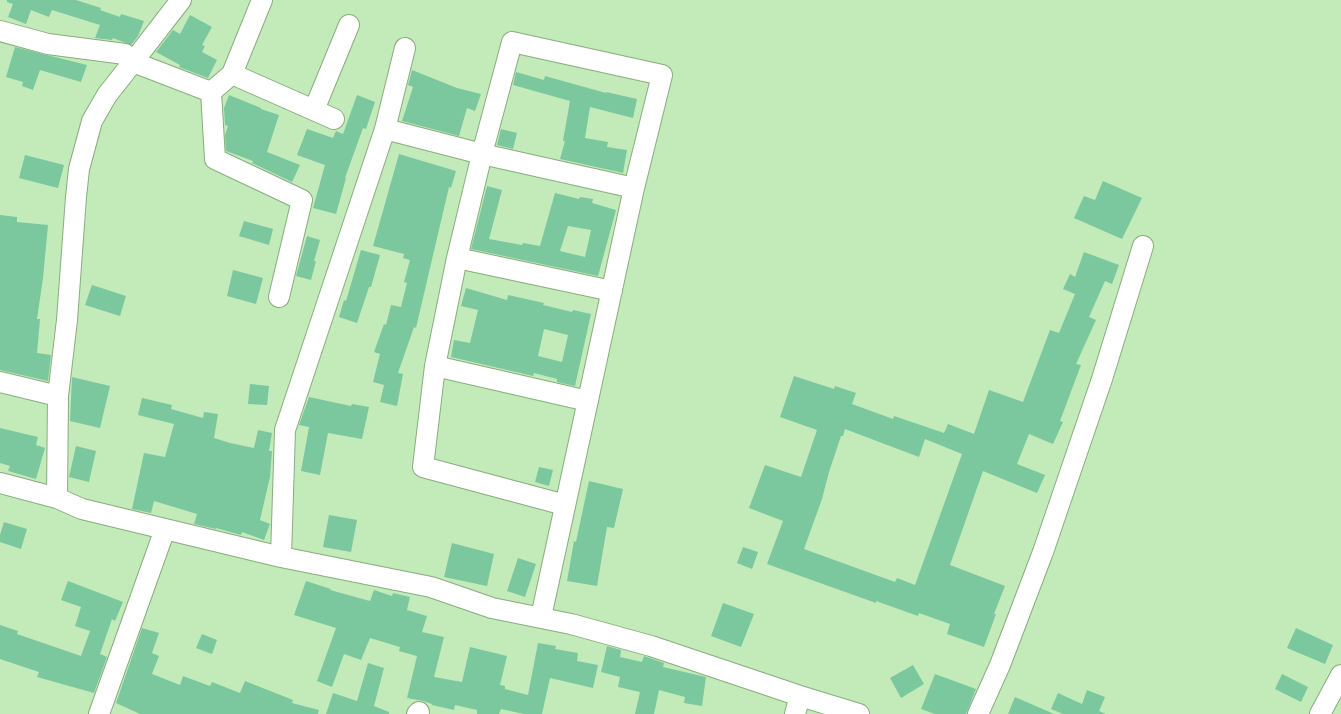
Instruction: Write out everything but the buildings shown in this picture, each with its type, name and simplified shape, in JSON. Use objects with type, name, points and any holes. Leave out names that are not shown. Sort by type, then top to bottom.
[{"type":"street","points":[[57,498],[58,396],[67,320],[79,169],[92,121],[107,95],[181,0]]},
{"type":"street","points":[[211,92],[232,74],[262,0]]},
{"type":"street","points":[[314,110],[349,25]]},
{"type":"street","points":[[0,31],[48,44],[125,54],[133,62],[211,92]]},
{"type":"street","points":[[541,617],[634,188],[662,75],[512,42],[457,258],[435,366],[423,467],[565,505]]},
{"type":"street","points":[[281,557],[286,430],[385,129],[405,48]]},
{"type":"street","points":[[232,74],[334,119]]},
{"type":"street","points":[[211,92],[215,159],[302,200],[278,297]]},
{"type":"street","points":[[385,129],[482,154],[634,188]]},
{"type":"street","points":[[978,714],[1000,665],[1043,552],[1102,379],[1143,246]]},
{"type":"street","points":[[457,258],[612,291]]},
{"type":"street","points":[[435,366],[588,401]]},
{"type":"street","points":[[0,382],[58,396]]},
{"type":"street","points":[[0,483],[57,498],[82,509],[281,557],[431,587],[492,608],[571,624],[651,646],[798,705],[859,714]]},
{"type":"street","points":[[99,714],[165,529]]},
{"type":"street","points":[[1320,714],[1341,675]]}]
